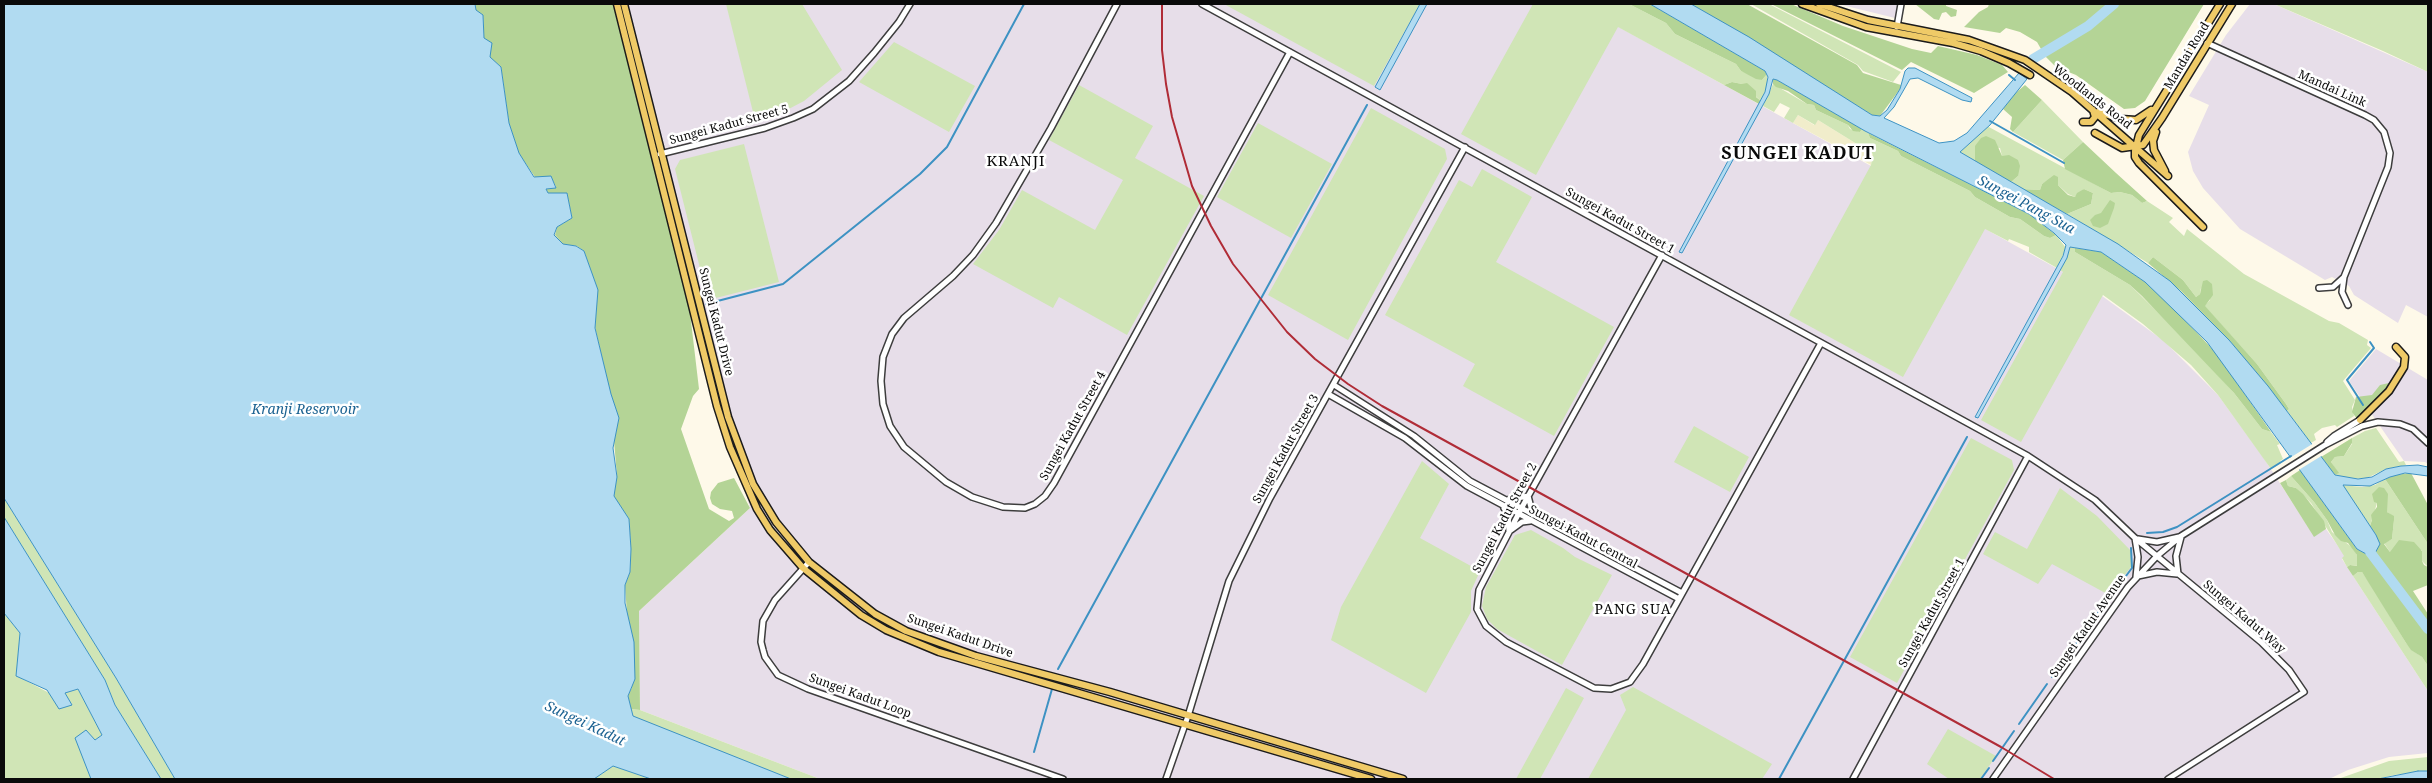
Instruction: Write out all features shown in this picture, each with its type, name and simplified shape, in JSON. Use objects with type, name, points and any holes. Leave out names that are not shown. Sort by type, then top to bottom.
[{"type":"main road","name":"Sungei Kadut Drive","points":[[617,4],[728,417],[753,484],[776,522],[809,562],[875,614],[906,631],[976,656],[1110,692],[1403,779]]},
{"type":"main road","name":"Sungei Kadut Drive","points":[[624,4],[715,397],[730,447],[757,509],[770,530],[803,568],[861,615],[886,630],[925,646],[982,665],[1371,779]]},
{"type":"main road","points":[[1802,4],[1866,27],[1967,47],[1993,55],[2030,75]]},
{"type":"main road","name":"Woodlands Road","points":[[1819,4],[1851,16],[1897,27],[1969,40],[2025,60],[2094,110],[2168,176],[2155,154],[2153,141]]},
{"type":"main road","name":"Mandai Road","points":[[2136,147],[2137,140],[2158,104],[2220,4]]},
{"type":"main road","name":"Mandai Road","points":[[2162,120],[2232,4]]},
{"type":"main road","points":[[2083,122],[2091,122],[2095,117],[2094,110],[2121,119],[2136,120],[2158,104]]},
{"type":"main road","points":[[2158,166],[2152,155],[2153,141],[2162,120]]},
{"type":"main road","points":[[2095,133],[2117,146],[2136,147],[2147,141],[2162,120]]},
{"type":"main road","points":[[2136,147],[2135,157],[2139,163],[2203,227]]},
{"type":"main road","points":[[2360,420],[2389,391],[2404,367],[2405,358],[2396,347]]},
{"type":"street","name":"Sungei Kadut Street 5","points":[[658,155],[765,128],[793,118],[813,108],[848,81],[900,22],[910,4]]},
{"type":"street","name":"Sungei Kadut Street 4","points":[[1117,4],[1051,128],[996,223],[973,255],[953,276],[904,318],[892,334],[884,357],[881,381],[883,404],[890,426],[904,447],[946,482],[972,497],[1003,507],[1025,508],[1035,504],[1045,496],[1054,483],[1290,52]]},
{"type":"street","name":"Sungei Kadut Street 1","points":[[1202,4],[2028,456],[2095,500],[2157,556]]},
{"type":"street","points":[[1897,27],[1901,4]]},
{"type":"street","name":"Mandai Link","points":[[2207,43],[2365,115],[2374,120],[2384,132],[2390,153],[2388,167],[2344,277],[2342,292],[2348,305]]},
{"type":"street","name":"Sungei Kadut Street 3","points":[[1166,779],[1186,724],[1229,580],[1270,498],[1465,147]]},
{"type":"street","name":"Sungei Kadut Street 2","points":[[1662,255],[1519,512],[1479,590],[1477,609],[1486,626],[1506,642],[1594,688],[1611,689],[1630,682],[1643,664],[1821,342]]},
{"type":"street","points":[[2318,288],[2333,287],[2344,277]]},
{"type":"street","name":"Sungei Kadut Central","points":[[1334,385],[1414,436],[1464,477],[1506,500],[1519,512]]},
{"type":"street","name":"Sungei Kadut Central","points":[[1328,394],[1390,429],[1467,486],[1503,506],[1532,518],[1682,593]]},
{"type":"street","name":"Sungei Kadut Avenue","points":[[2323,446],[2334,436],[2360,420]]},
{"type":"street","name":"Sungei Kadut Avenue","points":[[1993,779],[2136,577],[2181,536],[2323,446],[2362,426],[2383,421],[2407,426],[2428,443]]},
{"type":"street","name":"Sungei Kadut Street 1","points":[[1853,779],[2028,456]]},
{"type":"street","points":[[1506,500],[1518,500],[1528,496],[1532,518],[1509,531]]},
{"type":"street","points":[[1503,506],[1508,514],[1509,531]]},
{"type":"street","name":"Sungei Kadut Central","points":[[1532,518],[1679,599]]},
{"type":"street","points":[[2181,536],[2176,556],[2178,574],[2157,572],[2136,577],[2138,557],[2135,538],[2157,542],[2181,536]]},
{"type":"street","name":"Sungei Kadut Way","points":[[2157,556],[2261,642],[2289,670],[2304,692],[2168,779]]},
{"type":"street","name":"Sungei Kadut Loop","points":[[809,562],[775,600],[763,621],[761,642],[763,650],[765,657],[778,675],[808,689],[1063,779]]},
{"type":"shaded area","points":[[609,4],[1577,4],[2087,285],[2164,341],[2218,395],[2263,457],[2314,536],[2326,529],[2345,556],[2342,559],[2428,691],[2428,753],[2389,757],[2348,770],[2329,779],[820,779],[640,710],[639,611],[750,508]]},
{"type":"shaded area","points":[[1838,4],[1898,4],[1895,18]]},
{"type":"shaded area","points":[[2250,4],[2274,4],[2428,72],[2428,317],[2406,305],[2398,323],[2354,295],[2349,286],[2332,277],[2325,280],[2240,229],[2203,188],[2193,171],[2188,152],[2209,105],[2189,96],[2226,35]]},
{"type":"shaded area","points":[[1798,115],[1814,125],[1818,120],[1873,154],[1871,165],[1793,123]]},
{"type":"shaded area","points":[[2376,349],[2428,380],[2428,464],[2425,462],[2404,461],[2349,381]]},
{"type":"green space","points":[[475,4],[613,4],[686,279],[699,389],[693,396],[681,429],[709,509],[729,521],[734,518],[732,511],[720,509],[712,504],[710,498],[711,492],[718,483],[734,478],[750,508],[639,611],[640,710],[631,709],[628,696],[632,687],[625,585],[630,572],[629,519],[613,496],[617,476],[610,394],[595,327],[597,289],[584,251],[577,246],[564,245],[555,235],[557,227],[572,218],[567,194],[548,193],[546,189],[556,187],[551,177],[535,177],[519,154],[509,124],[501,67],[489,57],[484,38],[483,16],[476,11]]},
{"type":"green space","points":[[726,4],[802,4],[842,70],[804,101],[783,112],[755,120]]},
{"type":"green space","points":[[1224,4],[1420,4],[1374,86]]},
{"type":"green space","points":[[1533,4],[1629,4],[1666,23],[1675,34],[1736,64],[1741,71],[1762,80],[1767,74],[1767,87],[1761,101],[1742,84],[1732,82],[1724,85],[1618,27],[1536,175],[1461,134]]},
{"type":"green space","points":[[1629,4],[1650,4],[1765,71],[1767,74],[1762,80],[1756,79],[1741,71],[1736,64],[1675,34],[1666,23]]},
{"type":"green space","points":[[1691,4],[1747,4],[1857,65],[1863,73],[1901,85],[1900,89],[1880,116],[1872,115]]},
{"type":"green space","points":[[1751,4],[1769,4],[1901,72],[1893,82],[1863,71],[1858,65]]},
{"type":"green space","points":[[1771,4],[1791,4],[1843,26],[1912,49],[1931,53],[1938,46],[1977,55],[2002,65],[2008,72],[1974,93],[1911,62],[1902,70]]},
{"type":"green space","points":[[1915,4],[1946,4],[1946,6],[1957,10],[1956,16],[1951,17],[1946,12],[1942,13],[1939,20],[1934,19]]},
{"type":"green space","points":[[1989,4],[2204,4],[2145,101],[2135,108],[2124,109],[2076,75],[2056,67],[2045,56],[2037,42],[2020,32],[2006,28],[2000,33],[1964,27],[1979,12],[1988,7]]},
{"type":"green space","points":[[2274,4],[2428,4],[2428,72],[2383,51]]},
{"type":"green space","points":[[894,42],[975,86],[949,132],[859,82]]},
{"type":"green space","points":[[1773,79],[1862,129],[1860,132],[1853,131],[1848,125],[1816,110],[1814,105],[1807,104],[1788,91],[1776,87],[1773,84]]},
{"type":"green space","points":[[1732,82],[1747,83],[1756,91],[1756,97],[1761,101],[1759,104],[1724,85]]},
{"type":"green space","points":[[1773,84],[1807,104],[1814,105],[1816,110],[1848,125],[1850,129],[1860,132],[1862,129],[1868,133],[1870,138],[1898,151],[1901,156],[1970,191],[1975,197],[2010,217],[2020,219],[2044,236],[2050,238],[2056,235],[2066,248],[2057,268],[2029,252],[2029,247],[2009,239],[2008,241],[1985,229],[1903,377],[1789,315],[1871,165],[1873,154],[1818,120],[1815,125],[1798,115],[1793,123],[1784,118],[1790,108],[1780,103],[1774,112],[1763,106]]},
{"type":"green space","points":[[1079,85],[1153,126],[1135,158],[1204,196],[1127,335],[1059,297],[1053,308],[973,264],[999,230],[1022,190],[1095,230],[1123,180],[1049,140]]},
{"type":"green space","points":[[2025,85],[2042,100],[2013,132],[2010,129],[2012,117],[2003,109],[2013,95]]},
{"type":"green space","points":[[2042,100],[2083,142],[2063,160],[2013,132]]},
{"type":"green space","points":[[1371,108],[1445,149],[1447,159],[1348,340],[1268,295]]},
{"type":"green space","points":[[1258,123],[1332,164],[1291,238],[1217,197]]},
{"type":"green space","points":[[1987,126],[2111,193],[2120,192],[2132,195],[2142,203],[2147,201],[2173,218],[2169,222],[2184,236],[2187,229],[2244,274],[2329,321],[2339,323],[2368,340],[2367,345],[2371,348],[2343,381],[2355,400],[2352,407],[2354,416],[2337,427],[2335,425],[2322,428],[2314,434],[2316,440],[2311,443],[2287,411],[2289,409],[2286,404],[2257,364],[2204,306],[2210,300],[2201,288],[2200,294],[2196,297],[2183,280],[2153,257],[2148,263],[2067,214],[2091,204],[2093,193],[2084,189],[2075,197],[2068,194],[2058,185],[2047,181],[2042,184],[2040,190],[2021,189],[2010,183],[2018,176],[2002,156],[2000,148],[1975,146],[1975,162],[1960,152]]},
{"type":"green space","points":[[1868,133],[2029,214],[2056,235],[2050,238],[2044,236],[2020,219],[2010,217],[1975,197],[1970,191],[1901,156],[1898,151],[1870,138]]},
{"type":"green space","points":[[1986,136],[1995,140],[2002,156],[2009,155],[2018,160],[2020,166],[2018,176],[2010,183],[1975,162],[1975,146],[1981,138]]},
{"type":"green space","points":[[2083,142],[2147,201],[2142,203],[2132,195],[2120,192],[2111,193],[2065,169],[2063,160]]},
{"type":"green space","points":[[744,144],[779,282],[708,300],[675,169],[680,160]]},
{"type":"green space","points":[[1482,169],[1532,197],[1496,262],[1614,327],[1554,436],[1463,386],[1475,364],[1385,315],[1459,180],[1472,187]]},
{"type":"green space","points":[[2054,175],[2058,177],[2058,185],[2068,195],[2075,197],[2077,193],[2084,189],[2093,193],[2091,204],[2067,214],[2021,189],[2040,190],[2042,184]]},
{"type":"green space","points":[[2110,200],[2115,203],[2108,224],[2100,228],[2093,226],[2090,220],[2095,215],[2101,213]]},
{"type":"green space","points":[[2070,246],[2075,248],[2075,252],[2130,285],[2188,342],[2234,393],[2262,429],[2271,432],[2280,444],[2277,445],[2283,459],[2280,461],[2281,463],[2271,469],[2218,395],[2191,365],[2143,324],[2103,295],[2021,442],[1981,420],[2063,272],[2060,270]]},
{"type":"green space","points":[[2075,248],[2101,252],[2145,282],[2166,300],[2217,354],[2271,432],[2262,429],[2234,393],[2142,296],[2130,285],[2075,252]]},
{"type":"green space","points":[[2153,257],[2183,280],[2196,297],[2200,294],[2203,281],[2207,280],[2212,284],[2213,295],[2205,306],[2257,364],[2286,404],[2289,409],[2287,411],[2229,340],[2181,291],[2148,263]]},
{"type":"green space","points":[[2389,383],[2391,385],[2380,399],[2357,419],[2352,412],[2356,397],[2372,395],[2380,385]]},
{"type":"green space","points":[[1694,426],[1749,457],[1730,492],[1674,462]]},
{"type":"green space","points":[[2376,428],[2399,462],[2404,461],[2406,465],[2386,469],[2367,478],[2352,479],[2335,475],[2338,473],[2331,462],[2335,457],[2344,456],[2352,444],[2352,438]]},
{"type":"green space","points":[[1971,438],[2012,460],[2014,470],[1897,683],[1850,657]]},
{"type":"green space","points":[[2352,438],[2352,443],[2344,456],[2335,457],[2331,462],[2339,473],[2335,475],[2321,457]]},
{"type":"green space","points":[[1422,461],[1449,484],[1420,538],[1480,571],[1471,591],[1471,612],[1426,693],[1331,640],[1341,607]]},
{"type":"green space","points":[[2300,470],[2357,549],[2368,555],[2375,563],[2376,535],[2370,526],[2371,515],[2377,507],[2377,503],[2374,502],[2372,494],[2379,487],[2384,488],[2388,494],[2387,512],[2394,516],[2394,520],[2392,539],[2384,544],[2390,552],[2399,540],[2414,542],[2422,551],[2422,561],[2428,567],[2428,585],[2413,591],[2428,614],[2428,666],[2422,657],[2411,650],[2406,643],[2362,572],[2358,572],[2353,576],[2347,567],[2350,565],[2357,566],[2357,555],[2348,543],[2341,541],[2335,535],[2314,502],[2291,476]]},
{"type":"green space","points":[[2411,473],[2428,505],[2428,544],[2385,479],[2394,475]]},
{"type":"green space","points":[[2291,476],[2314,502],[2327,520],[2332,532],[2353,548],[2357,555],[2358,566],[2350,565],[2347,567],[2342,558],[2344,556],[2311,503],[2296,488],[2288,486],[2286,480]]},
{"type":"green space","points":[[2385,479],[2428,544],[2428,567],[2422,561],[2422,550],[2390,552],[2384,543],[2392,539],[2394,520],[2394,517],[2387,512],[2387,497],[2377,503],[2370,526],[2342,485],[2362,487],[2375,485]]},
{"type":"green space","points":[[2286,480],[2288,486],[2296,488],[2303,494],[2324,521],[2326,529],[2314,537],[2280,483]]},
{"type":"green space","points":[[2060,488],[2097,516],[2131,551],[2131,567],[2109,595],[2052,564],[2038,584],[1983,554],[1995,532],[2027,549]]},
{"type":"green space","points":[[4,498],[116,678],[175,779],[161,779],[115,705],[105,680],[4,517]]},
{"type":"green space","points":[[1531,530],[1575,557],[1612,575],[1562,665],[1497,629],[1487,619],[1482,606],[1486,587],[1515,535]]},
{"type":"green space","points":[[2358,572],[2362,572],[2373,588],[2406,643],[2422,657],[2428,666],[2428,691],[2353,576]]},
{"type":"green space","points":[[4,613],[20,633],[17,676],[72,705],[64,693],[78,689],[102,735],[95,740],[91,779],[4,779]]},
{"type":"green space","points":[[1633,687],[1772,764],[1762,779],[1588,779],[1626,710],[1620,695]]},
{"type":"green space","points":[[1566,688],[1584,698],[1540,779],[1516,779]]},
{"type":"green space","points":[[631,709],[640,710],[820,779],[791,779],[651,725],[633,716]]},
{"type":"green space","points":[[1948,729],[1996,756],[1980,779],[1949,779],[1927,764]]},
{"type":"green space","points":[[2428,757],[2428,771],[2378,779],[2338,779],[2389,761]]},
{"type":"green space","points":[[613,766],[616,767],[651,779],[594,779]]},
{"type":"water","name":"Kranji Reservoir","points":[[4,4],[475,4],[476,10],[483,15],[484,38],[492,43],[490,57],[501,67],[509,123],[519,153],[534,177],[551,176],[556,188],[546,189],[548,193],[567,193],[572,218],[557,227],[554,235],[563,244],[576,246],[584,251],[598,290],[595,328],[611,394],[619,418],[613,448],[617,477],[614,496],[629,519],[630,572],[625,585],[625,603],[634,642],[635,679],[628,696],[633,716],[791,779],[651,779],[613,766],[594,779],[175,779],[116,678],[4,498]]},
{"type":"water","points":[[1420,4],[1427,4],[1380,90],[1375,87]]},
{"type":"water","name":"Sungei Pang Sua","points":[[1650,4],[1691,4],[1749,37],[1872,115],[1880,116],[1887,110],[1900,89],[1905,71],[1908,68],[1915,68],[1972,98],[1971,102],[1962,100],[1918,78],[1910,79],[1894,107],[1884,118],[1939,143],[1954,141],[1967,133],[2019,73],[2027,79],[1990,125],[1960,152],[2118,244],[2170,281],[2229,340],[2268,386],[2335,475],[2358,479],[2372,477],[2386,469],[2401,466],[2418,465],[2428,467],[2428,476],[2405,473],[2370,486],[2343,485],[2376,535],[2380,544],[2374,555],[2378,561],[2375,563],[2368,555],[2357,549],[2207,342],[2145,282],[2101,252],[2070,247],[2067,258],[1978,418],[1975,417],[2063,256],[2066,245],[2029,214],[1865,131],[1777,80],[1773,79],[1769,94],[1682,253],[1679,252],[1765,92],[1768,77],[1765,71]]},
{"type":"water","points":[[4,517],[105,680],[115,705],[161,779],[91,779],[75,738],[86,730],[95,740],[102,735],[78,689],[65,693],[72,705],[59,709],[47,690],[16,676],[20,633],[4,613]]},
{"type":"water","points":[[2418,771],[2428,771],[2428,779],[2378,779]]},
{"type":"pier","points":[[2314,443],[2323,455],[2297,471],[2288,459]]},
{"type":"waterway","points":[[706,304],[783,284],[920,174],[947,147],[1024,4]]},
{"type":"waterway","points":[[2033,59],[2088,26],[2114,4]]},
{"type":"waterway","points":[[2009,75],[2015,80]]},
{"type":"waterway","points":[[1058,669],[1367,105]]},
{"type":"waterway","points":[[1990,121],[2064,163]]},
{"type":"waterway","points":[[2363,405],[2347,380],[2374,348],[2370,342]]},
{"type":"waterway","points":[[1779,779],[1967,437]]},
{"type":"waterway","points":[[2147,533],[2163,532],[2177,527],[2291,456]]},
{"type":"waterway","points":[[2098,613],[2132,568],[2131,548]]},
{"type":"waterway","points":[[2370,552],[2428,629]]},
{"type":"waterway","points":[[2073,648],[2093,621]]},
{"type":"waterway","points":[[2052,677],[2066,658]]},
{"type":"waterway","points":[[2019,724],[2047,684]]},
{"type":"waterway","points":[[1034,752],[1052,689]]},
{"type":"waterway","points":[[1993,761],[2014,731]]},
{"type":"waterway","points":[[1981,779],[1989,768]]},
{"type":"railway","points":[[1162,4],[1162,50],[1166,84],[1172,117],[1192,186],[1211,226],[1233,264],[1287,332],[1315,359],[1348,384],[1382,406],[2001,747],[2054,779]]},
{"type":"district","name":"SUNGEI KADUT","points":[[1798,154]]},
{"type":"district","name":"KRANJI","points":[[1016,162]]},
{"type":"district","name":"PANG SUA","points":[[1633,610]]},
{"type":"water label","name":"Sungei Kadut","points":[[585,724]]}]
